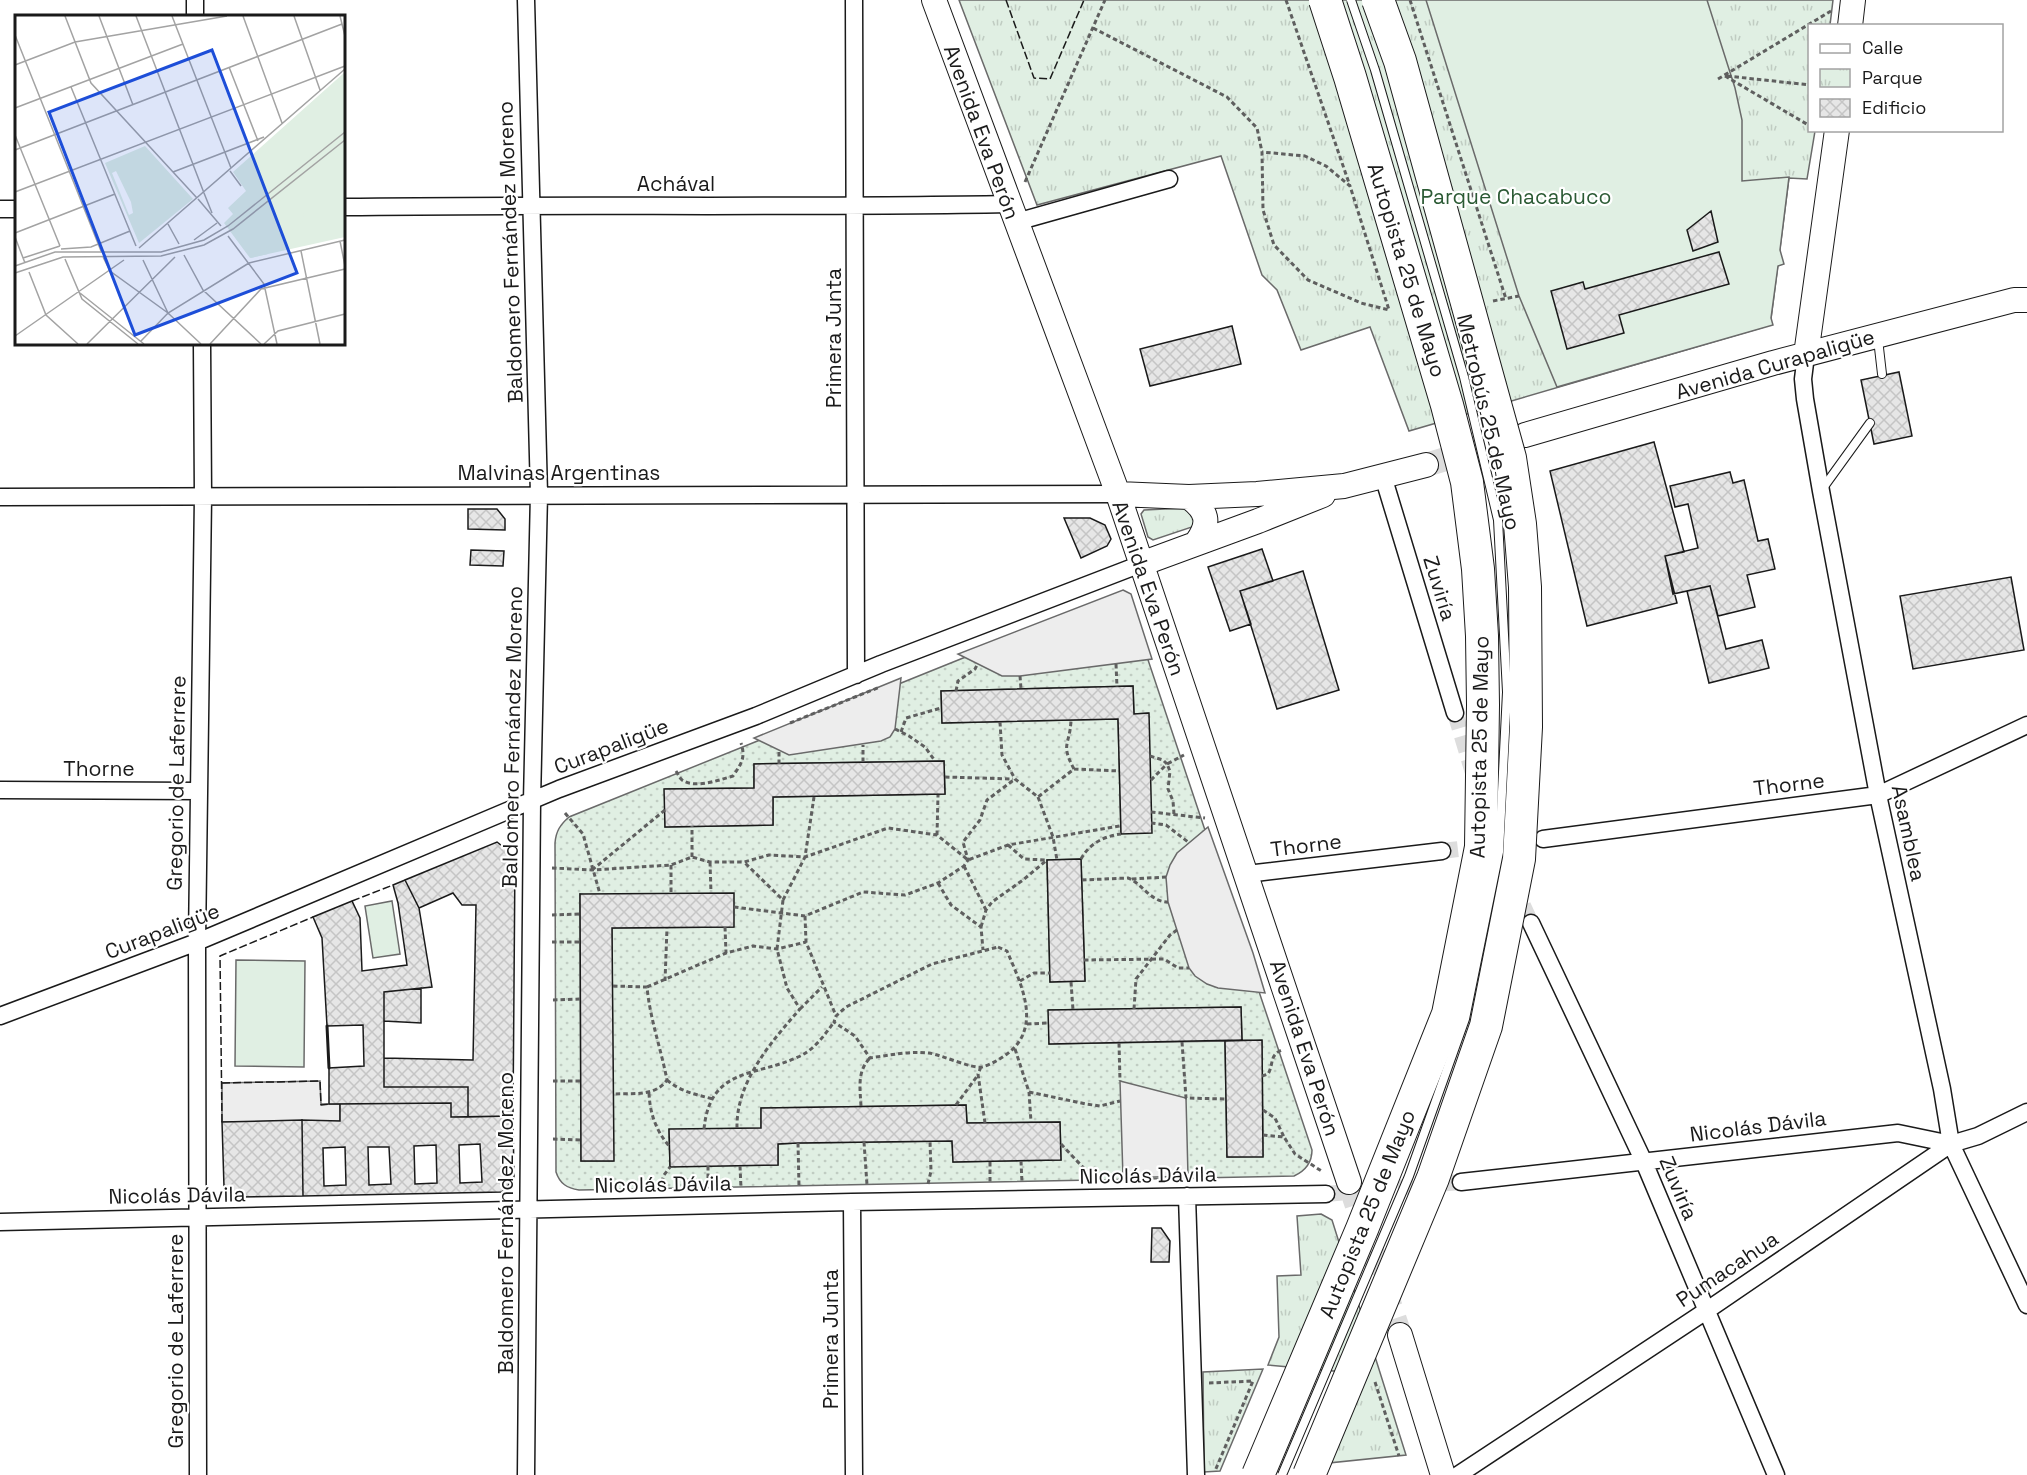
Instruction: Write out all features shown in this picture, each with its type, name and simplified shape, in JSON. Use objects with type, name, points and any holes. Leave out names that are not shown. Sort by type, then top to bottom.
[{"type":"highway","name":"Autopista 25 de Mayo","points":[[1258,1475],[1362,1229],[1448,1014],[1481,847],[1482,636],[1478,569],[1467,482],[1353,88],[1324,0]]},
{"type":"highway","name":"Autopista 25 de Mayo","points":[[1309,1475],[1433,1178],[1486,1026],[1519,859],[1526,727],[1525,587],[1520,524],[1510,458],[1400,62],[1378,0]]},
{"type":"main road","name":"Avenida Eva Perón","points":[[934,0],[1118,494],[1349,1182]]},
{"type":"main road","points":[[1806,355],[1836,132]]},
{"type":"main road","name":"Avenida Curapaligüe","points":[[1525,435],[1878,335],[2014,300],[2027,300]]},
{"type":"main road","points":[[1141,564],[1258,521],[1344,486],[1426,465]]},
{"type":"main road","points":[[1118,494],[1189,497],[1257,494],[1344,486]]},
{"type":"main road","points":[[1189,497],[1201,506],[1206,518],[1205,531],[1197,542]]},
{"type":"main road","points":[[1400,1335],[1443,1475]]},
{"type":"street","name":"Baldomero Fernández Moreno","points":[[526,0],[539,494],[531,801],[526,1475]]},
{"type":"street","name":"Primera Junta","points":[[854,0],[856,675]]},
{"type":"street","name":"Achával","points":[[345,207],[531,204],[855,207],[1012,213],[1169,179]]},
{"type":"street","name":"Gregorio de Laferrere","points":[[198,1475],[197,942],[203,497],[202,345]]},
{"type":"street","name":"Asamblea","points":[[1806,355],[1803,379],[1805,399],[1821,490],[1878,795],[1942,1089],[1951,1144],[2027,1305]]},
{"type":"street","name":"Zuviría","points":[[1383,476],[1455,713]]},
{"type":"street","name":"Malvinas Argentinas","points":[[0,496],[1118,494]]},
{"type":"street","name":"Curapaligüe","points":[[0,1017],[197,942],[531,801],[756,716],[1141,564]]},
{"type":"street","name":"Thorne","points":[[1543,839],[1878,795],[2027,725]]},
{"type":"street","name":"Thorne","points":[[0,790],[199,791]]},
{"type":"street","name":"Thorne","points":[[1247,874],[1442,851]]},
{"type":"street","name":"Zuviría","points":[[1531,923],[1644,1162],[1776,1475]]},
{"type":"street","name":"Pumacahua","points":[[1458,1475],[1706,1311],[1951,1144],[1978,1136],[2027,1112]]},
{"type":"street","name":"Nicolás Dávila","points":[[1461,1182],[1898,1133],[1951,1144]]},
{"type":"street","name":"Nicolás Dávila","points":[[0,1222],[1326,1194]]},
{"type":"street","points":[[1187,1196],[1196,1475]]},
{"type":"street","name":"Primera Junta","points":[[852,1203],[854,1475]]},
{"type":"lane","name":"Metrobús 25 de Mayo","points":[[1281,1475],[1409,1176],[1465,1019],[1499,852],[1507,692],[1498,520],[1464,377],[1375,70],[1351,0]]},
{"type":"lane","points":[[1878,335],[1882,374]]},
{"type":"lane","points":[[1821,490],[1870,423]]},
{"type":"path","points":[[1012,213],[1106,0]]},
{"type":"path","points":[[1093,28],[1227,98],[1257,128],[1262,152],[1263,210],[1274,245],[1308,280],[1361,303],[1389,310],[1350,186],[1286,0]]},
{"type":"path","points":[[1410,0],[1506,299]]},
{"type":"path","points":[[1822,24],[1845,12]]},
{"type":"path","points":[[1718,79],[1808,32]]},
{"type":"path","points":[[1725,76],[1808,86]]},
{"type":"path","points":[[1725,76],[1808,125]]},
{"type":"path","points":[[1262,152],[1305,156],[1326,166],[1350,186]]},
{"type":"path","points":[[1488,302],[1519,296]]},
{"type":"path","points":[[1116,664],[1117,687]]},
{"type":"path","points":[[956,691],[958,681],[977,665]]},
{"type":"path","points":[[1020,676],[1021,689]]},
{"type":"path","points":[[786,724],[880,687]]},
{"type":"path","points":[[901,732],[906,718],[941,708]]},
{"type":"path","points":[[1071,720],[1071,735],[1065,747],[1074,769]]},
{"type":"path","points":[[1000,722],[1002,755],[1015,779],[1038,797],[1053,837],[1057,860]]},
{"type":"path","points":[[895,729],[925,747],[935,761]]},
{"type":"path","points":[[676,771],[682,780],[694,783],[712,782],[733,776],[744,760],[741,743]]},
{"type":"path","points":[[863,745],[863,762]]},
{"type":"path","points":[[779,752],[779,764]]},
{"type":"path","points":[[1150,781],[1167,764],[1184,755]]},
{"type":"path","points":[[1150,756],[1163,760],[1170,771],[1168,789],[1173,801],[1174,814]]},
{"type":"path","points":[[1038,797],[1074,769],[1119,771]]},
{"type":"path","points":[[945,777],[1015,779]]},
{"type":"path","points":[[968,860],[963,842],[981,820],[987,800],[1015,779]]},
{"type":"path","points":[[694,783],[694,789]]},
{"type":"path","points":[[937,835],[938,795]]},
{"type":"path","points":[[800,1009],[787,988],[777,948],[783,900],[805,857],[814,797]]},
{"type":"path","points":[[592,870],[664,810]]},
{"type":"path","points":[[1151,812],[1205,818]]},
{"type":"path","points":[[565,813],[583,834],[600,894]]},
{"type":"path","points":[[1151,823],[1166,825],[1188,842]]},
{"type":"path","points":[[692,826],[692,857]]},
{"type":"path","points":[[734,907],[805,916],[863,892],[905,895],[938,883],[964,866],[968,860],[1008,845],[1120,826]]},
{"type":"path","points":[[552,868],[592,870],[671,865],[692,857],[710,862],[744,862],[769,855],[805,857],[888,828],[937,835],[968,860]]},
{"type":"path","points":[[1081,859],[1085,852],[1099,840],[1121,834]]},
{"type":"path","points":[[983,950],[981,927],[986,910],[992,902],[1047,860],[1024,858],[1008,845]]},
{"type":"path","points":[[710,862],[711,893]]},
{"type":"path","points":[[744,862],[783,900]]},
{"type":"path","points":[[671,865],[671,894]]},
{"type":"path","points":[[964,866],[986,910]]},
{"type":"path","points":[[1082,880],[1166,877]]},
{"type":"path","points":[[1132,879],[1160,902],[1168,902]]},
{"type":"path","points":[[938,883],[951,905],[981,927]]},
{"type":"path","points":[[552,915],[580,914]]},
{"type":"path","points":[[805,916],[806,942],[836,1016]]},
{"type":"path","points":[[725,927],[726,953]]},
{"type":"path","points":[[665,981],[667,928]]},
{"type":"path","points":[[1134,1009],[1136,979],[1170,935],[1177,930]]},
{"type":"path","points":[[552,942],[580,942]]},
{"type":"path","points":[[613,986],[647,987],[726,953],[753,946],[777,948],[806,942]]},
{"type":"path","points":[[704,1129],[705,1118],[712,1099],[724,1084],[755,1070],[796,1058],[809,1051],[820,1041],[834,1023],[836,1016],[846,1007],[932,964],[998,947],[1006,951],[1020,981],[1026,1008],[1027,1024],[1014,1048],[1001,1059],[981,1067],[931,1054],[910,1052],[870,1058],[864,1064],[861,1072],[861,1106]]},
{"type":"path","points":[[1084,960],[1164,959],[1178,968],[1189,968]]},
{"type":"path","points":[[1020,981],[1034,973],[1050,973]]},
{"type":"path","points":[[1071,982],[1073,1010]]},
{"type":"path","points":[[737,1128],[736,1115],[744,1089],[771,1042],[823,986]]},
{"type":"path","points":[[647,987],[648,1006],[661,1049],[667,1080],[688,1094],[712,1099]]},
{"type":"path","points":[[553,1000],[581,999]]},
{"type":"path","points":[[834,1023],[855,1036],[870,1058]]},
{"type":"path","points":[[1027,1024],[1049,1023]]},
{"type":"path","points":[[1182,1042],[1186,1098],[1226,1099]]},
{"type":"path","points":[[1119,1043],[1120,1081]]},
{"type":"path","points":[[1014,1048],[1029,1092],[1031,1122]]},
{"type":"path","points":[[1262,1076],[1270,1071],[1275,1053],[1284,1049]]},
{"type":"path","points":[[956,1105],[981,1067]]},
{"type":"path","points":[[978,1074],[985,1123]]},
{"type":"path","points":[[613,1094],[648,1093],[664,1085],[667,1080]]},
{"type":"path","points":[[553,1081],[581,1081]]},
{"type":"path","points":[[1029,1092],[1100,1106],[1120,1101]]},
{"type":"path","points":[[648,1093],[650,1109],[660,1135],[670,1147]]},
{"type":"path","points":[[1263,1110],[1275,1118],[1295,1154],[1323,1172]]},
{"type":"path","points":[[1263,1135],[1284,1137]]},
{"type":"path","points":[[553,1139],[581,1140]]},
{"type":"path","points":[[927,1185],[931,1171],[930,1141]]},
{"type":"path","points":[[864,1142],[867,1187]]},
{"type":"path","points":[[798,1143],[799,1188]]},
{"type":"path","points":[[1061,1144],[1098,1183]]},
{"type":"path","points":[[1021,1161],[1022,1184]]},
{"type":"path","points":[[990,1162],[990,1185]]},
{"type":"path","points":[[708,1166],[708,1190]]},
{"type":"path","points":[[740,1166],[741,1190]]},
{"type":"path","points":[[659,1191],[664,1175],[670,1167]]},
{"type":"path","points":[[1369,1387],[1374,1377],[1399,1456]]},
{"type":"path","points":[[1203,1383],[1253,1381],[1215,1471]]},
{"type":"green space","name":"Parque Chacabuco","points":[[959,0],[1833,0],[1830,24],[1808,24],[1808,132],[1815,132],[1807,179],[1789,178],[1771,319],[1764,327],[1409,431],[1370,327],[1301,350],[1277,290],[1262,275],[1221,156],[1037,205]]},
{"type":"green space","points":[[1426,0],[1707,0],[1735,88],[1742,120],[1742,181],[1789,177],[1780,250],[1784,264],[1778,266],[1771,318],[1773,325],[1557,387],[1519,296]]},
{"type":"green space","points":[[1186,508],[1192,511],[1194,523],[1192,527],[1153,540],[1148,537],[1141,514],[1144,510]]},
{"type":"green space","points":[[1117,596],[1128,600],[1312,1150],[1309,1163],[1305,1169],[1294,1176],[579,1190],[568,1187],[560,1180],[556,1172],[555,843],[559,828],[569,817]],"holes":[[[1133,686],[1134,714],[1148,713],[1121,834],[1118,719],[942,723],[941,691]],[[944,761],[945,794],[773,797],[773,825],[665,827],[665,789],[754,788],[754,764]],[[1081,859],[1085,981],[1050,982],[1047,860]],[[580,894],[734,927],[612,928],[613,1161],[581,1161]],[[1241,1007],[1242,1040],[1262,1041],[1263,1156],[1227,1157],[1225,1041],[1049,1044],[1049,1010]],[[966,1105],[967,1123],[1060,1122],[1061,1160],[953,1162],[952,1141],[798,1143],[778,1144],[778,1165],[670,1166],[669,1130],[761,1128],[761,1108]]]},
{"type":"green space","points":[[392,901],[400,954],[373,958],[365,906]]},
{"type":"green space","points":[[236,960],[305,961],[304,1067],[235,1066]]},
{"type":"green space","points":[[1321,1214],[1332,1220],[1406,1455],[1328,1463],[1366,1374],[1268,1365],[1279,1337],[1277,1276],[1301,1275],[1297,1216]]},
{"type":"green space","points":[[1263,1369],[1220,1471],[1204,1472],[1203,1372]]},
{"type":"shaded area","points":[[1123,590],[1131,594],[1152,659],[1020,676],[1002,676],[958,654]]},
{"type":"shaded area","points":[[901,678],[895,729],[890,737],[881,741],[789,755],[754,738]]},
{"type":"shaded area","points":[[1208,827],[1265,993],[1218,988],[1195,976],[1189,968],[1168,902],[1166,877],[1177,853]]},
{"type":"shaded area","points":[[320,1081],[321,1104],[340,1104],[340,1121],[222,1122],[222,1083]]},
{"type":"shaded area","points":[[1120,1081],[1186,1098],[1188,1176],[1123,1178]]},
{"type":"building","points":[[1711,211],[1718,242],[1693,251],[1687,230]]},
{"type":"building","points":[[1719,252],[1729,284],[1619,315],[1624,333],[1567,349],[1551,291],[1583,282],[1585,289]]},
{"type":"building","points":[[1232,326],[1241,364],[1150,386],[1140,349]]},
{"type":"building","points":[[1899,372],[1912,436],[1874,444],[1861,380]]},
{"type":"building","points":[[1654,442],[1684,552],[1665,556],[1677,603],[1587,626],[1550,471]]},
{"type":"building","points":[[1730,472],[1733,483],[1744,480],[1758,541],[1768,539],[1775,569],[1747,575],[1755,607],[1718,616],[1710,586],[1673,594],[1665,556],[1698,548],[1688,504],[1675,507],[1670,486]]},
{"type":"building","points":[[468,509],[497,509],[505,519],[505,530],[468,529]]},
{"type":"building","points":[[1064,518],[1090,518],[1105,525],[1111,539],[1107,546],[1081,558]]},
{"type":"building","points":[[1262,549],[1273,581],[1240,591],[1251,624],[1230,631],[1208,567]]},
{"type":"building","points":[[471,550],[504,551],[503,566],[470,565]]},
{"type":"building","points":[[1303,571],[1339,690],[1277,709],[1240,591]]},
{"type":"building","points":[[2011,577],[2024,650],[1913,669],[1900,596]]},
{"type":"building","points":[[1710,586],[1726,649],[1762,640],[1769,668],[1709,683],[1687,591]]},
{"type":"building","points":[[1133,686],[1134,714],[1149,713],[1152,833],[1121,834],[1118,719],[942,723],[941,691]]},
{"type":"building","points":[[944,761],[945,794],[773,797],[773,825],[665,827],[664,789],[754,788],[754,764]]},
{"type":"building","points":[[497,842],[515,856],[513,1116],[468,1117],[468,1087],[384,1087],[384,1058],[473,1060],[476,905],[462,905],[453,893],[419,908],[405,880]]},
{"type":"building","points":[[1081,859],[1085,981],[1050,982],[1047,860]]},
{"type":"building","points":[[405,880],[419,908],[432,987],[384,992],[384,1087],[468,1087],[468,1117],[451,1117],[451,1103],[329,1104],[329,1068],[364,1066],[363,1025],[327,1026],[322,938],[313,917],[352,901],[360,918],[362,971],[407,965],[398,903],[393,885]]},
{"type":"building","points":[[734,893],[734,927],[612,928],[614,1161],[581,1161],[580,894]]},
{"type":"building","points":[[421,988],[421,1023],[384,1021],[384,992]]},
{"type":"building","points":[[1241,1007],[1242,1040],[1049,1044],[1048,1010]]},
{"type":"building","points":[[1262,1040],[1263,1157],[1227,1157],[1225,1041]]},
{"type":"building","points":[[451,1103],[451,1117],[513,1116],[514,1179],[502,1192],[303,1196],[302,1120],[340,1121],[340,1104]],"holes":[[[480,1144],[482,1182],[460,1183],[459,1145]],[[436,1145],[437,1183],[415,1184],[414,1146]],[[345,1147],[346,1185],[324,1186],[323,1148]],[[368,1147],[389,1147],[391,1184],[369,1185]]]},
{"type":"building","points":[[966,1105],[967,1123],[1060,1122],[1061,1160],[953,1162],[952,1141],[798,1143],[778,1144],[778,1165],[670,1167],[669,1129],[761,1128],[761,1108]]},
{"type":"building","points":[[302,1120],[303,1196],[237,1197],[224,1187],[222,1122]]},
{"type":"building","points":[[1152,1228],[1161,1228],[1170,1241],[1169,1262],[1151,1262]]},
{"type":"tunnel","points":[[1426,465],[1521,436]]},
{"type":"tunnel","points":[[1455,713],[1473,773]]},
{"type":"tunnel","points":[[1493,840],[1531,923]]},
{"type":"tunnel","points":[[1442,851],[1485,846]]},
{"type":"tunnel","points":[[1349,1182],[1400,1335]]},
{"type":"tunnel","points":[[1326,1194],[1461,1182]]},
{"type":"fence","points":[[1006,0],[1034,78],[1050,79],[1084,0]]},
{"type":"fence","points":[[352,901],[393,885]]},
{"type":"fence","points":[[222,1122],[220,956],[313,917]]},
{"type":"fence","points":[[222,1083],[320,1081],[321,1105],[329,1104]]},
{"type":"wall","points":[[327,1026],[329,1068]]}]
